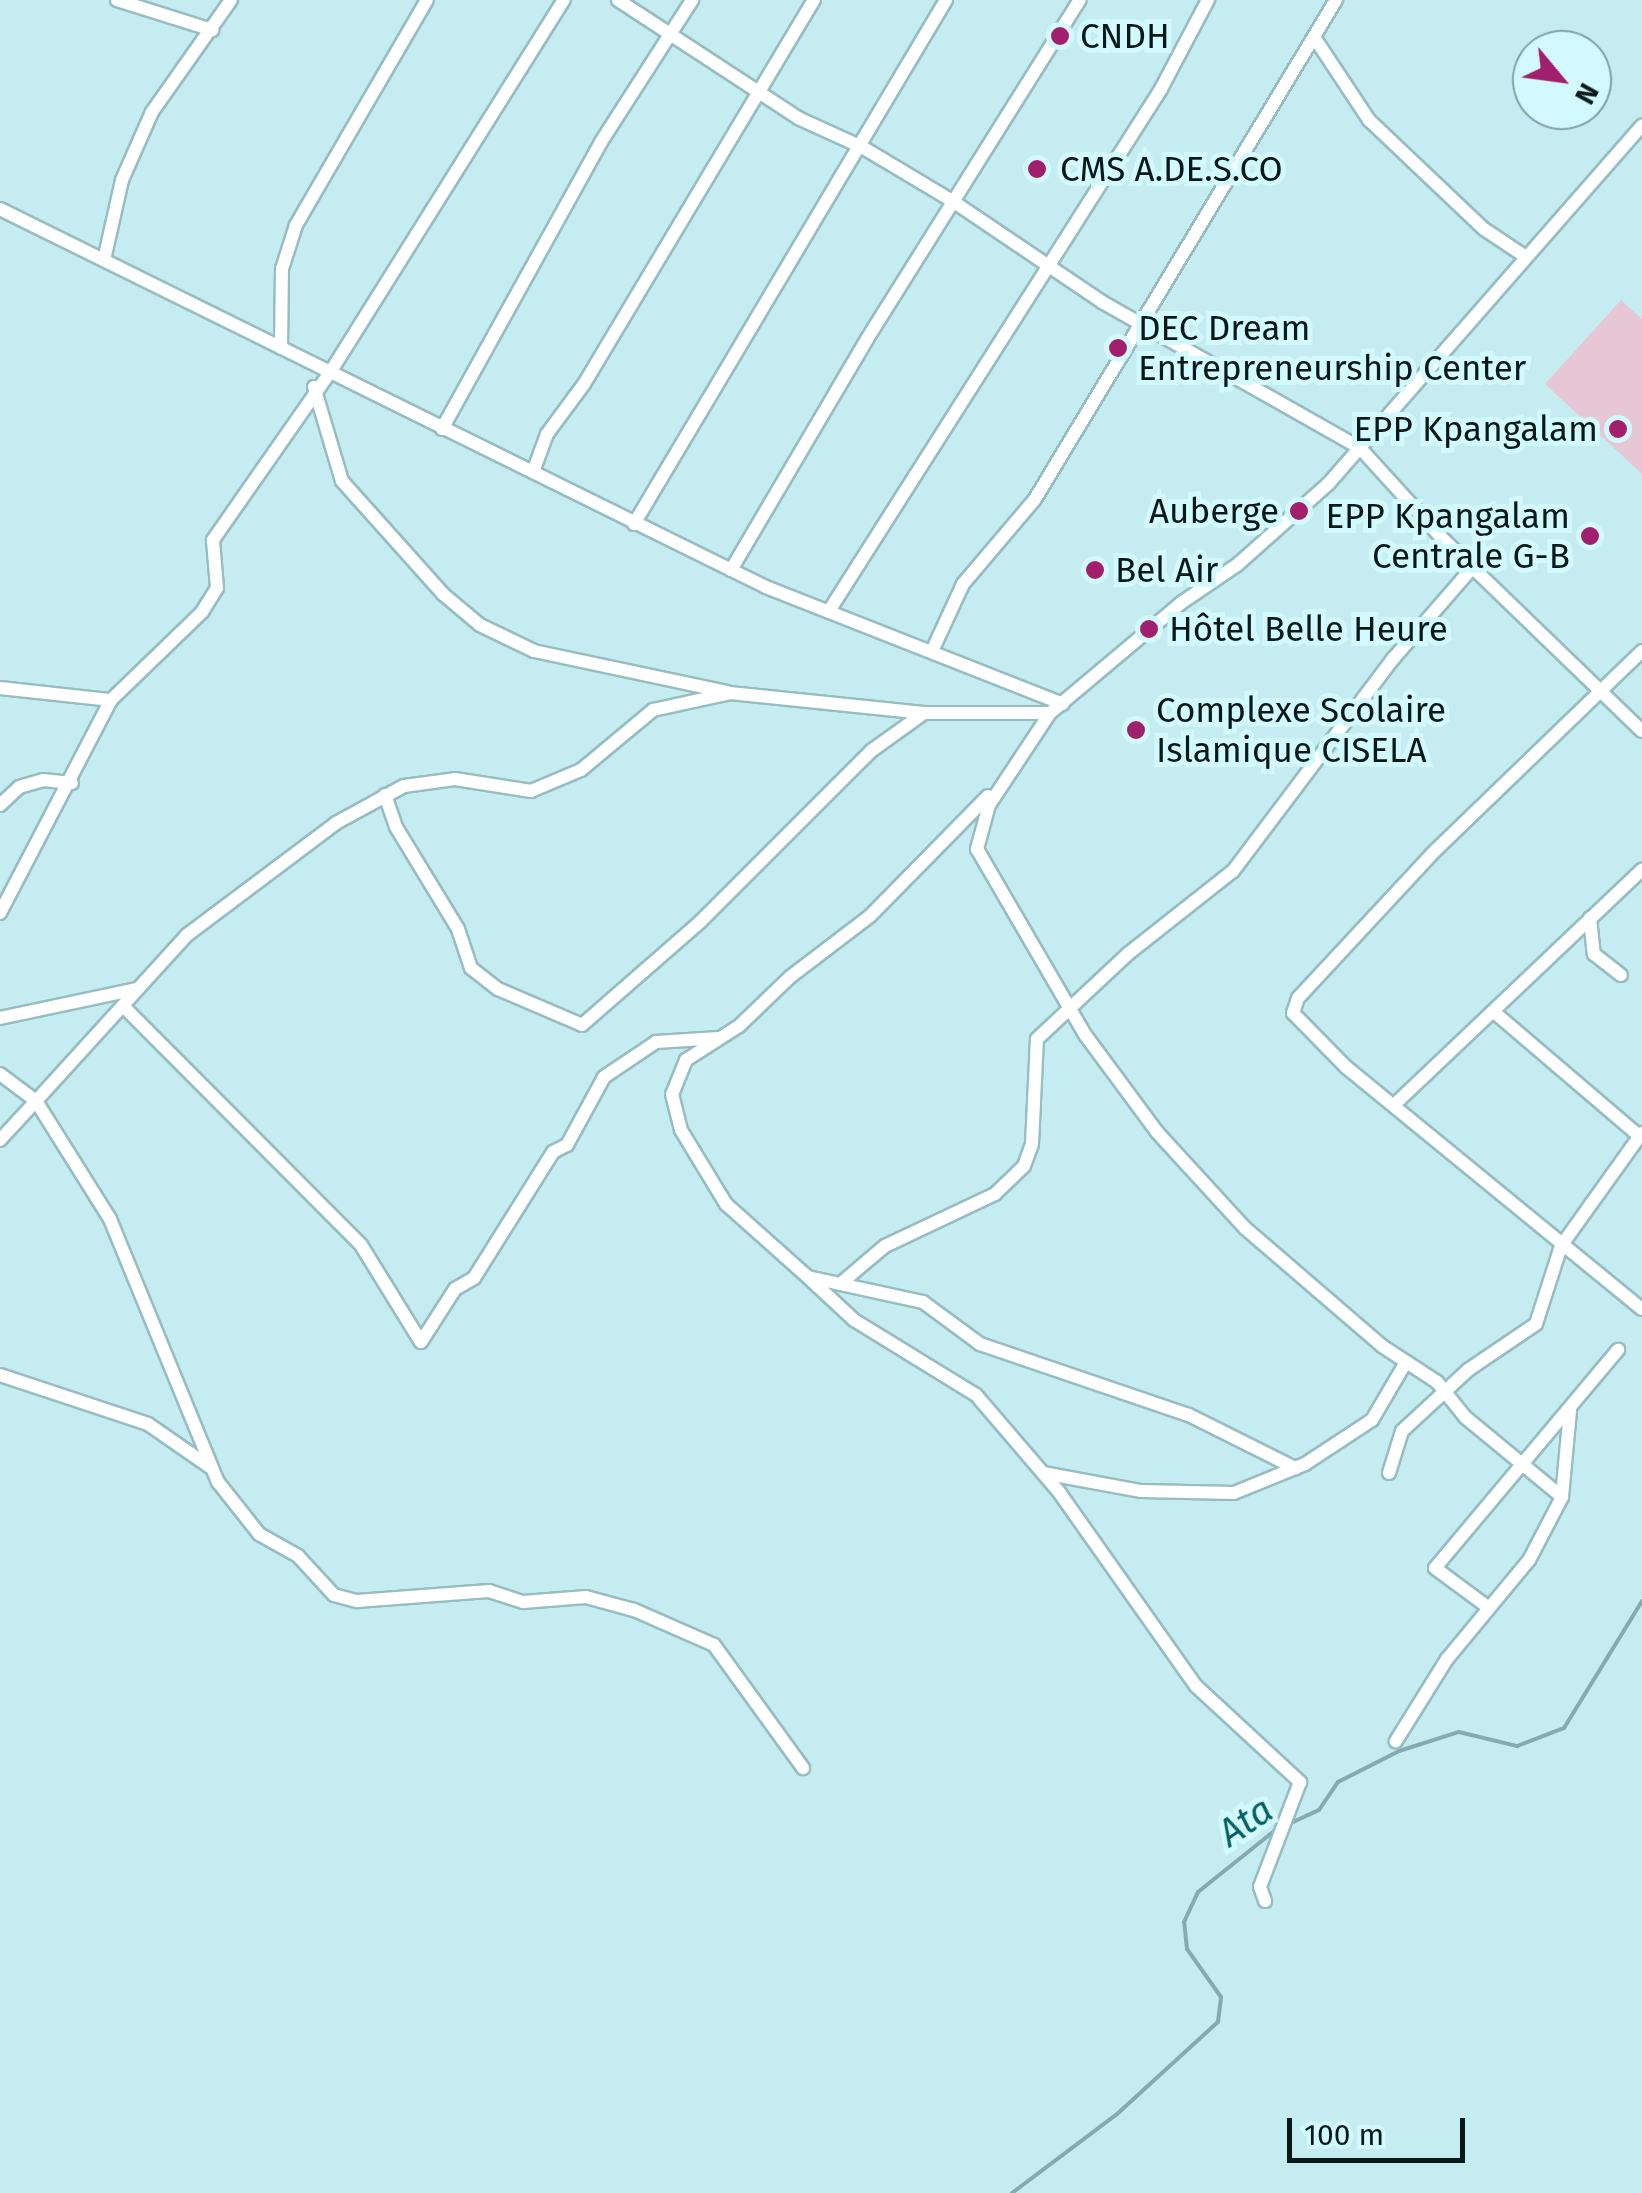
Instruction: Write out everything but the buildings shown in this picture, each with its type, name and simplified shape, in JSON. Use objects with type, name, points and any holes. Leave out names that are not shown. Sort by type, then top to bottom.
[{"type":"street","points":[[117,0],[212,30]]},
{"type":"street","points":[[104,260],[122,180],[152,112],[231,0]]},
{"type":"street","points":[[281,348],[282,269],[296,225],[427,0]]},
{"type":"street","points":[[0,913],[72,783],[111,700],[202,612],[218,588],[213,540],[314,387],[330,371],[564,0]]},
{"type":"street","points":[[618,0],[759,88],[798,118],[862,146],[1142,325],[1360,448],[1473,567],[1642,731]]},
{"type":"street","points":[[442,429],[601,142],[692,0]]},
{"type":"street","points":[[533,472],[546,434],[695,203],[814,0]]},
{"type":"street","points":[[634,524],[756,310],[862,146],[946,0]]},
{"type":"street","points":[[731,570],[1080,0]]},
{"type":"street","points":[[830,610],[1049,268],[1208,0]]},
{"type":"street","points":[[933,649],[976,563],[1035,499],[1316,40],[1336,0]]},
{"type":"street","points":[[1316,40],[1369,120],[1484,229],[1526,257]]},
{"type":"street","points":[[1562,1497],[1520,1463],[1445,1391],[1300,1279],[1216,1198],[1158,1132],[1069,1006],[978,858],[984,814],[1050,713],[1181,603],[1238,565],[1360,448],[1642,126]]},
{"type":"street","points":[[0,209],[731,570],[933,649],[1050,704],[1065,704]]},
{"type":"street","points":[[314,387],[342,481],[460,610],[534,652],[730,692],[924,713],[1050,713]]},
{"type":"street","points":[[840,1284],[885,1246],[988,1199],[1024,1166],[1032,1144],[1033,1048],[1069,1006],[1233,871],[1393,660],[1473,567]]},
{"type":"street","points":[[1642,652],[1598,688],[1431,855],[1296,1003],[1298,1024],[1561,1246],[1642,1309]]},
{"type":"street","points":[[0,688],[111,700]]},
{"type":"street","points":[[0,1140],[187,935],[236,894],[385,794],[456,779],[532,791],[581,770],[653,710],[730,692]]},
{"type":"street","points":[[385,794],[396,828],[458,928],[471,968],[498,989],[582,1025],[700,922],[871,751],[924,713]]},
{"type":"street","points":[[1010,772],[902,888],[721,1038],[679,1068],[672,1094],[680,1130],[726,1204],[854,1320],[958,1379],[1040,1472],[1164,1633],[1196,1686],[1300,1782],[1260,1887],[1265,1901]]},
{"type":"street","points":[[0,805],[19,787],[43,780],[72,783]]},
{"type":"street","points":[[1394,1104],[1642,870]]},
{"type":"street","points":[[1590,918],[1594,954],[1620,975]]},
{"type":"street","points":[[0,1018],[138,988]]},
{"type":"street","points":[[123,1006],[362,1245],[421,1342],[455,1289],[474,1278],[553,1152],[567,1145],[604,1078],[656,1042],[721,1038]]},
{"type":"street","points":[[1389,1472],[1402,1431],[1445,1391],[1536,1324],[1561,1246],[1640,1134],[1494,1012]]},
{"type":"street","points":[[0,1074],[36,1101],[110,1219],[198,1425],[210,1467],[232,1506],[260,1534],[298,1556],[340,1599],[462,1590],[522,1602],[586,1597],[714,1645],[803,1768]]},
{"type":"street","points":[[808,1278],[923,1302],[980,1344],[1189,1415],[1295,1468]]},
{"type":"street","points":[[1489,1608],[1435,1568],[1618,1350]]},
{"type":"street","points":[[1040,1472],[1141,1490],[1234,1493],[1295,1468],[1372,1420],[1406,1362]]},
{"type":"street","points":[[0,1375],[148,1424],[210,1467]]},
{"type":"street","points":[[1396,1741],[1489,1608],[1529,1560],[1562,1497],[1570,1410]]},
{"type":"shaded area","name":"EPP Kpangalam","points":[[1621,300],[1642,319],[1642,474],[1545,384]]},
{"type":"waterway","name":"Ata","points":[[1291,1823],[1319,1810],[1338,1782],[1399,1751],[1459,1732],[1517,1746],[1564,1728],[1642,1601]]},
{"type":"waterway","name":"Ata","points":[[1012,2193],[1116,2115],[1218,2022],[1221,1997],[1187,1949],[1184,1922],[1198,1892],[1278,1828]]},
{"type":"place","name":"CNDH","points":[[1060,36]]},
{"type":"place","name":"CMS A.DE.S.CO","points":[[1037,169]]},
{"type":"place","name":"DEC Dream Entrepreneurship Center","points":[[1118,348]]},
{"type":"place","name":"EPP Kpangalam","points":[[1618,429]]},
{"type":"place","name":"Auberge","points":[[1299,511]]},
{"type":"place","name":"EPP Kpangalam Centrale G-B","points":[[1590,536]]},
{"type":"place","name":"Bel Air","points":[[1095,570]]},
{"type":"place","name":"Hôtel Belle Heure","points":[[1149,629]]},
{"type":"place","name":"Complexe Scolaire Islamique CISELA","points":[[1136,730]]}]
